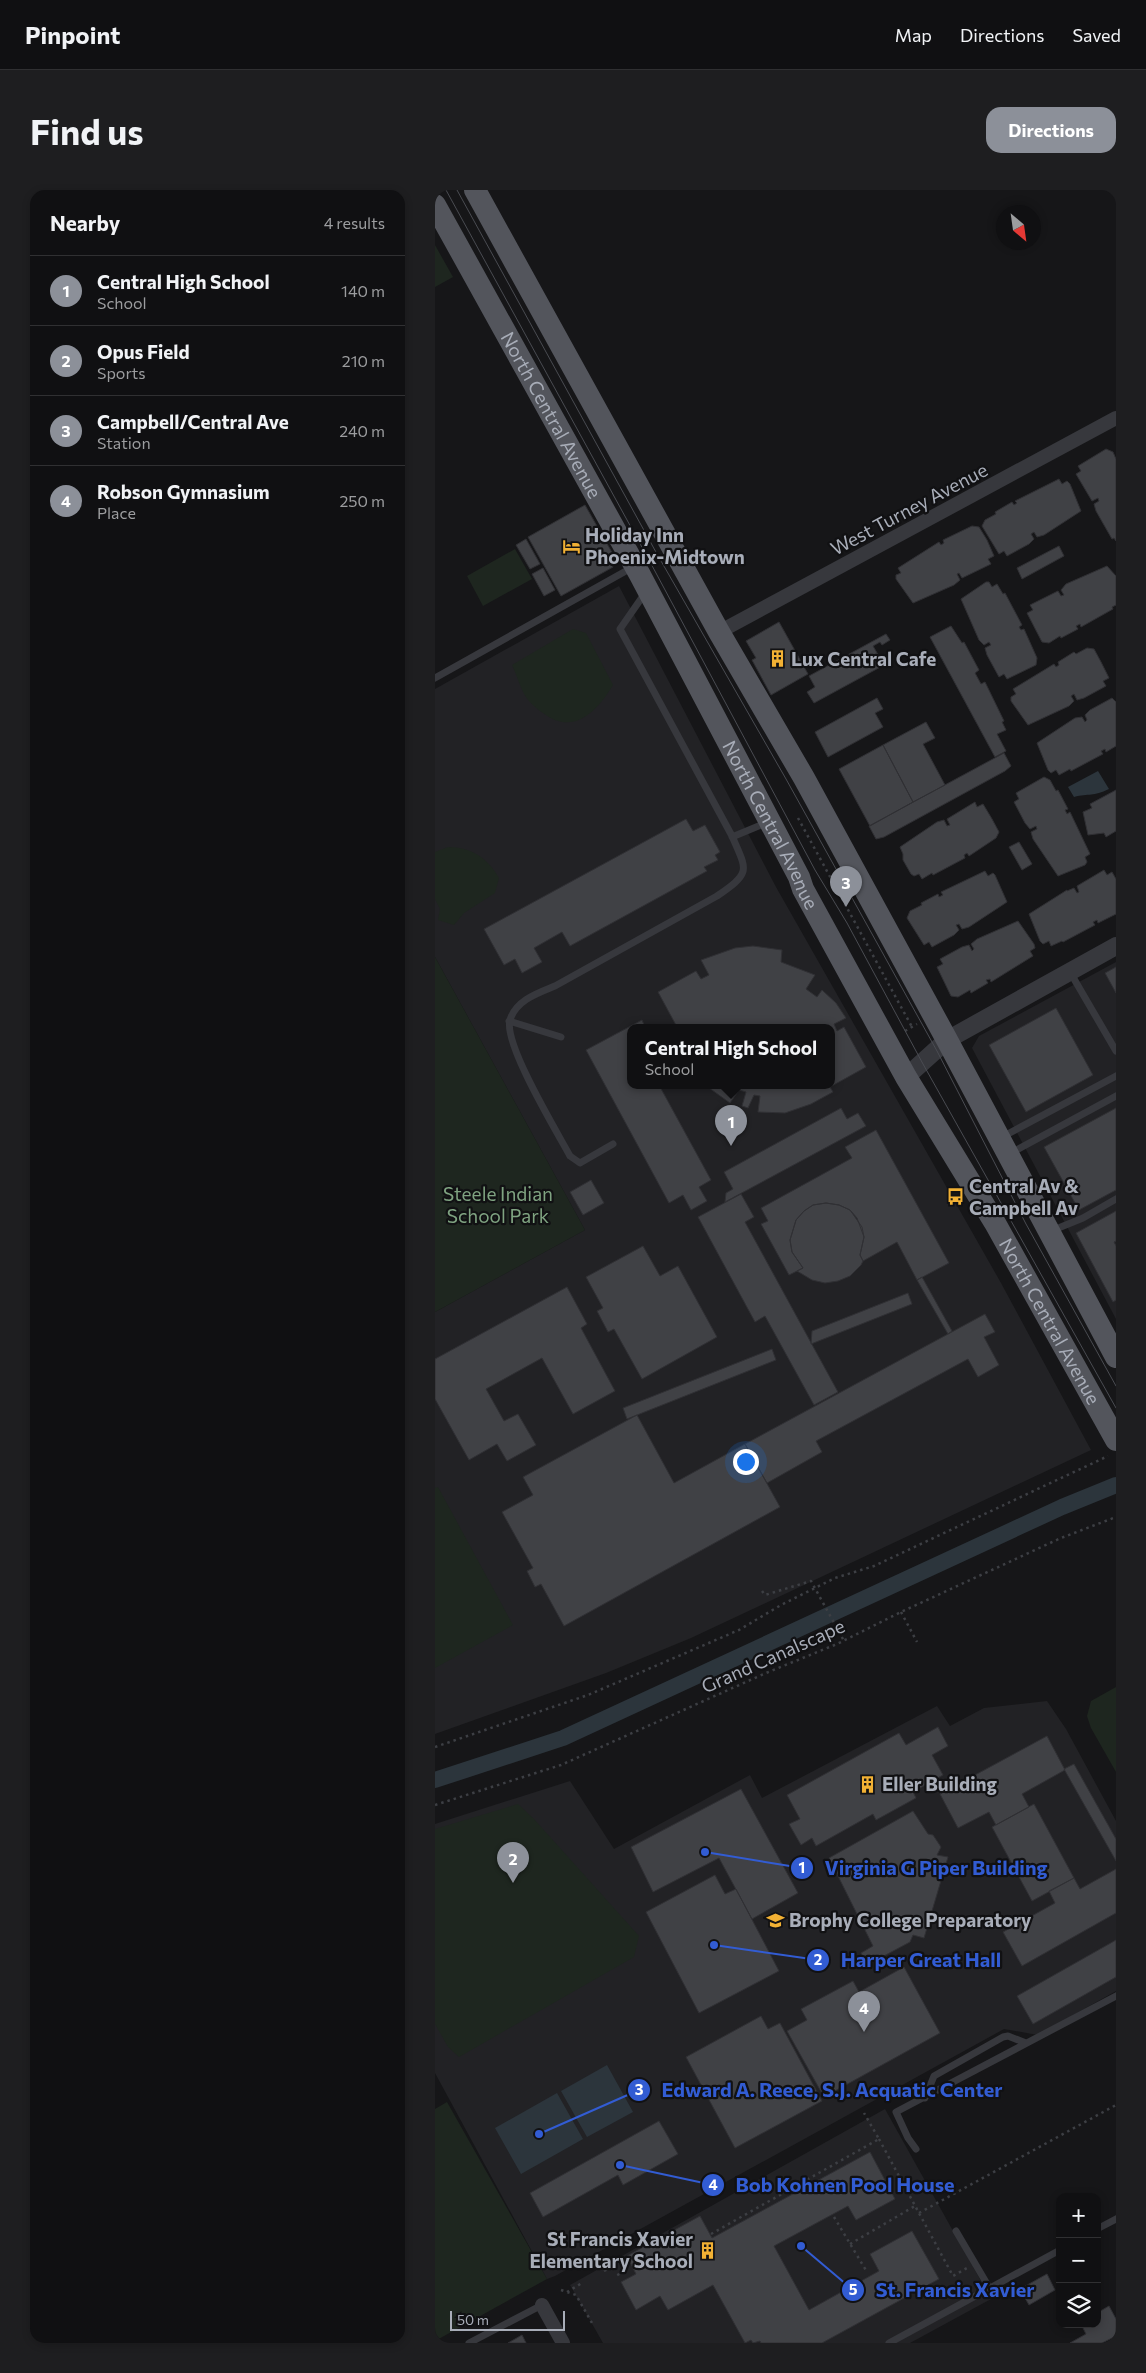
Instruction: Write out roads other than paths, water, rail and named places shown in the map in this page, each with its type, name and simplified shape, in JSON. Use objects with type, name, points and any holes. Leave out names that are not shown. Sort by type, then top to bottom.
[{"type":"main road","points":[[475,190],[719,632],[777,730],[947,1040],[1049,1232],[1110,1331],[1116,1358]]},
{"type":"main road","name":"North Central Avenue","points":[[435,205],[648,589],[770,821],[807,896],[905,1077],[995,1223],[1114,1447]]},
{"type":"street","name":"West Turney Avenue","points":[[719,632],[1116,418]]},
{"type":"street","points":[[905,1077],[947,1040],[1116,946]]},
{"type":"street","points":[[542,2305],[563,2343]]},
{"type":"lane","points":[[435,678],[635,566]]},
{"type":"lane","points":[[613,1144],[580,1163],[570,1156],[518,1060],[509,1021],[518,1005],[531,996],[555,986],[729,888],[745,871],[744,864],[732,837],[620,629],[648,589]]},
{"type":"lane","points":[[732,837],[770,821]]},
{"type":"lane","points":[[1069,971],[1116,1051]]},
{"type":"lane","points":[[509,1021],[561,1037]]},
{"type":"lane","points":[[1004,1146],[1116,1076]]},
{"type":"lane","points":[[1004,1146],[1116,1096]]},
{"type":"lane","points":[[1049,1232],[1083,1218],[1116,1199]]},
{"type":"lane","points":[[916,2148],[908,2138],[896,2112],[1116,1996]]},
{"type":"lane","points":[[925,2098],[934,2076],[1003,2037],[1008,2036],[1025,2043]]},
{"type":"lane","points":[[1101,2227],[1116,2219]]},
{"type":"lane","points":[[956,2231],[990,2289]]},
{"type":"lane","points":[[889,2343],[1056,2252]]},
{"type":"lane","points":[[469,2343],[542,2305]]},
{"type":"waterway","points":[[435,1780],[563,1738],[1062,1507],[1116,1485]]},
{"type":"tram line","points":[[446,190],[649,560],[815,870],[847,923],[923,1064],[1116,1408]]},
{"type":"tram line","points":[[457,190],[657,554],[786,779],[937,1051],[1026,1224],[1116,1386]]},
{"type":"place","name":"Holiday Inn Phoenix-Midtown","points":[[571,546]]},
{"type":"place","name":"Lux Central Cafe","points":[[777,659]]},
{"type":"place","name":"Campbell/Central Ave","points":[[846,907]]},
{"type":"place","name":"Central High School","points":[[731,1146]]},
{"type":"place","name":"Central Av & Campbell Av","points":[[955,1197]]},
{"type":"place","name":"Eller Building","points":[[868,1784]]},
{"type":"place","name":"Virginia G Piper Building","points":[[705,1852]]},
{"type":"place","name":"Opus Field","points":[[513,1883]]},
{"type":"place","name":"Brophy College Preparatory","points":[[775,1920]]},
{"type":"place","name":"Harper Great Hall","points":[[714,1945]]},
{"type":"place","name":"Robson Gymnasium","points":[[864,2032]]},
{"type":"place","name":"Edward A. Reece, S.J. Acquatic Center","points":[[539,2134]]},
{"type":"place","name":"Bob Kohnen Pool House","points":[[620,2165]]},
{"type":"place","name":"St. Francis Xavier","points":[[801,2246]]},
{"type":"place","name":"St Francis Xavier Elementary School","points":[[707,2250]]},
{"type":"park label","name":"Steele Indian School Park","points":[[498,1205]]}]
